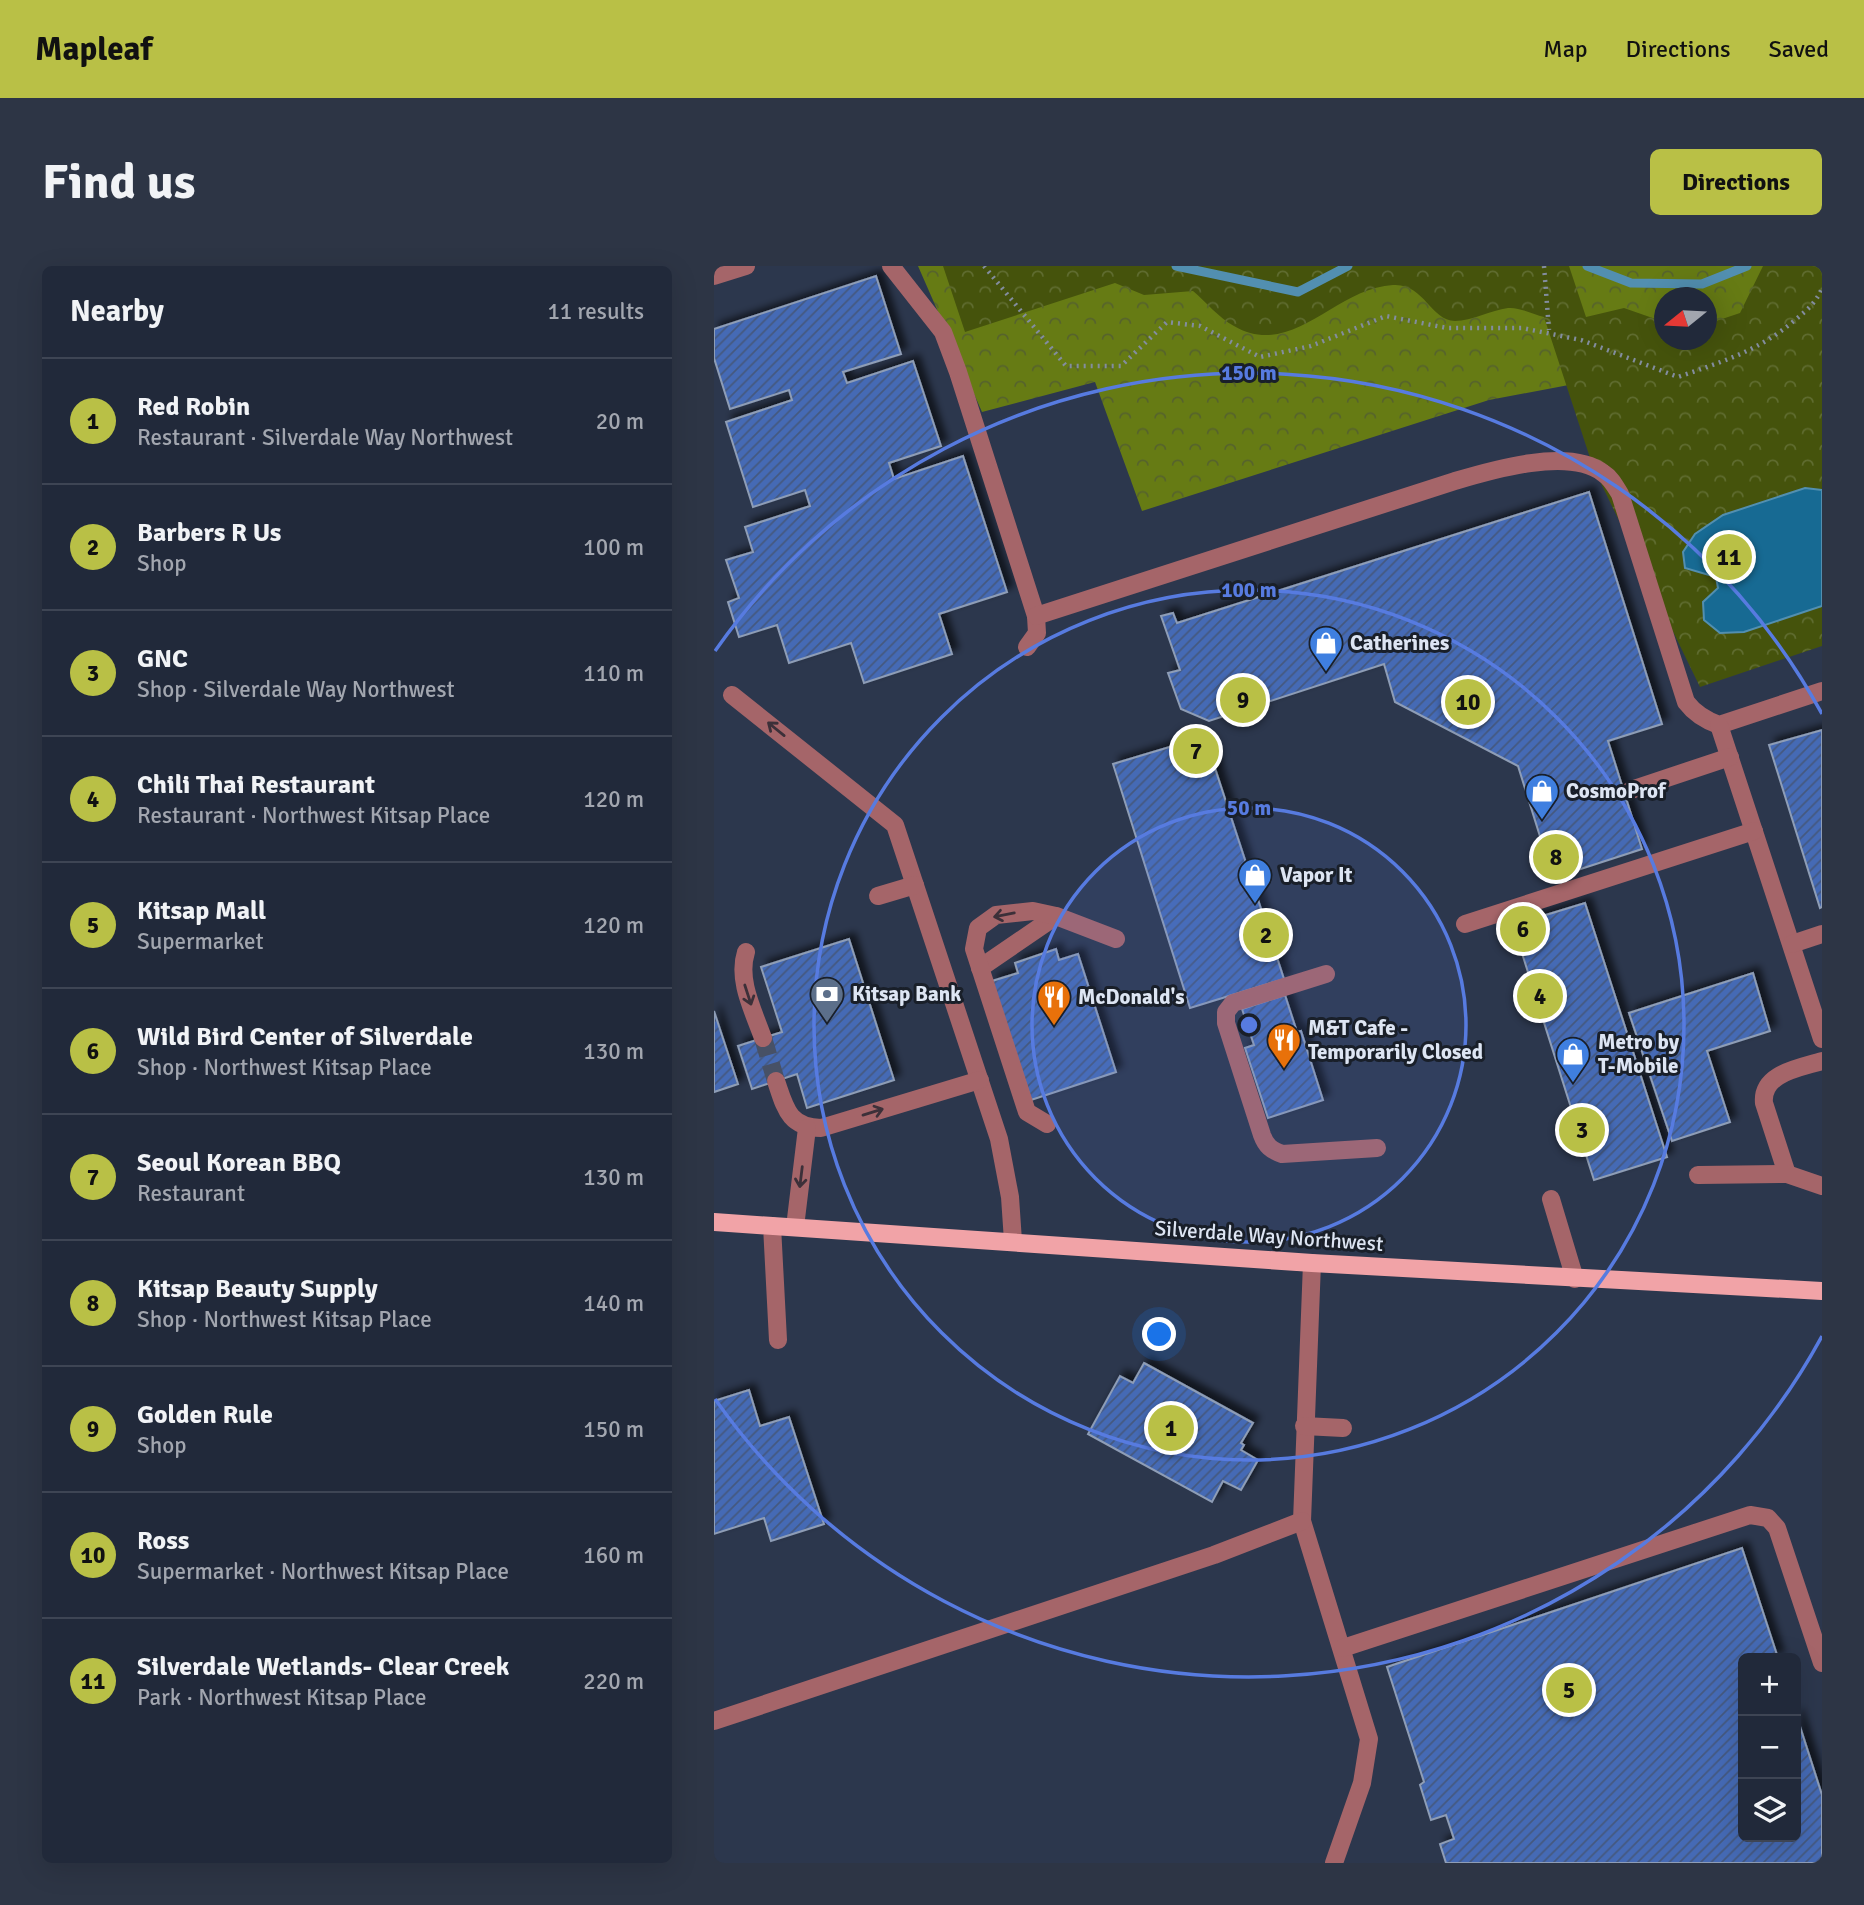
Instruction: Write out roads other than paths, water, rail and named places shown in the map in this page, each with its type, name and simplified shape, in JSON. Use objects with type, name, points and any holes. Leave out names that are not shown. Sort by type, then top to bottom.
[{"type":"main road","name":"Silverdale Way Northwest","points":[[714,1222],[1312,1263],[1822,1291]]},
{"type":"street","points":[[714,276],[746,266]]},
{"type":"street","points":[[891,266],[943,332],[958,372],[1036,616],[1037,633],[1027,647]]},
{"type":"street","points":[[1036,616],[1474,475],[1544,461],[1578,464],[1602,472],[1620,494],[1686,702],[1701,717],[1719,725],[1822,691]]},
{"type":"street","points":[[732,695],[895,825],[999,1139],[1010,1197],[1013,1241]]},
{"type":"street","points":[[1719,725],[1822,1039]]},
{"type":"street","points":[[1631,790],[1730,757]]},
{"type":"street","points":[[1465,924],[1754,831]]},
{"type":"street","points":[[878,895],[915,885]]},
{"type":"street","points":[[1047,1124],[1027,1112],[974,949],[978,928],[996,915],[1033,911],[1056,915],[1116,939]]},
{"type":"street","points":[[980,968],[1056,915]]},
{"type":"street","points":[[1792,944],[1822,934]]},
{"type":"street","points":[[746,951],[742,976],[762,1038]]},
{"type":"street","points":[[1326,974],[1233,1003],[1226,1012],[1227,1023],[1265,1144],[1273,1151],[1282,1154],[1377,1148]]},
{"type":"street","points":[[1787,1174],[1763,1094],[1766,1086],[1780,1075],[1822,1061]]},
{"type":"street","points":[[776,1081],[784,1107],[793,1120],[807,1128],[821,1128],[979,1080]]},
{"type":"street","points":[[795,1227],[807,1128]]},
{"type":"street","points":[[1698,1175],[1787,1174],[1822,1186]]},
{"type":"street","points":[[1550,1199],[1575,1279]]},
{"type":"street","points":[[772,1226],[778,1340]]},
{"type":"street","points":[[1312,1263],[1301,1521],[1343,1648],[1369,1739],[1362,1783],[1334,1863]]},
{"type":"street","points":[[1304,1426],[1343,1428]]},
{"type":"street","points":[[1343,1648],[1750,1515],[1768,1518],[1777,1528],[1822,1663]]},
{"type":"street","points":[[714,1721],[1214,1555],[1301,1521]]},
{"type":"water","points":[[1805,488],[1822,490],[1822,606],[1744,632],[1720,633],[1704,620],[1703,602],[1718,588],[1716,577],[1685,568],[1683,552],[1695,534],[1723,515]]},
{"type":"waterway","points":[[1176,266],[1298,292],[1348,266]]},
{"type":"waterway","points":[[1587,266],[1631,283],[1702,284],[1747,266]]},
{"type":"tunnel","points":[[763,1038],[776,1081]]},
{"type":"place","name":"Silverdale Wetlands- Clear Creek","points":[[1729,557]]},
{"type":"place","name":"Catherines","points":[[1326,673]]},
{"type":"place","name":"Golden Rule","points":[[1243,700]]},
{"type":"place","name":"Ross","points":[[1468,702]]},
{"type":"place","name":"Seoul Korean BBQ","points":[[1196,751]]},
{"type":"place","name":"CosmoProf","points":[[1542,821]]},
{"type":"place","name":"Kitsap Beauty Supply","points":[[1556,857]]},
{"type":"place","name":"Vapor It","points":[[1255,905]]},
{"type":"place","name":"Wild Bird Center of Silverdale","points":[[1523,929]]},
{"type":"place","name":"Barbers R Us","points":[[1266,935]]},
{"type":"place","name":"Chili Thai Restaurant","points":[[1540,996]]},
{"type":"place","name":"Kitsap Bank","points":[[827,1024]]},
{"type":"place","name":"McDonald's","points":[[1054,1027]]},
{"type":"place","name":"M&T Cafe - Temporarily Closed","points":[[1284,1070]]},
{"type":"place","name":"Metro by T-Mobile","points":[[1573,1084]]},
{"type":"place","name":"GNC","points":[[1582,1130]]},
{"type":"place","name":"Red Robin","points":[[1171,1428]]},
{"type":"place","name":"Kitsap Mall","points":[[1569,1690]]}]
